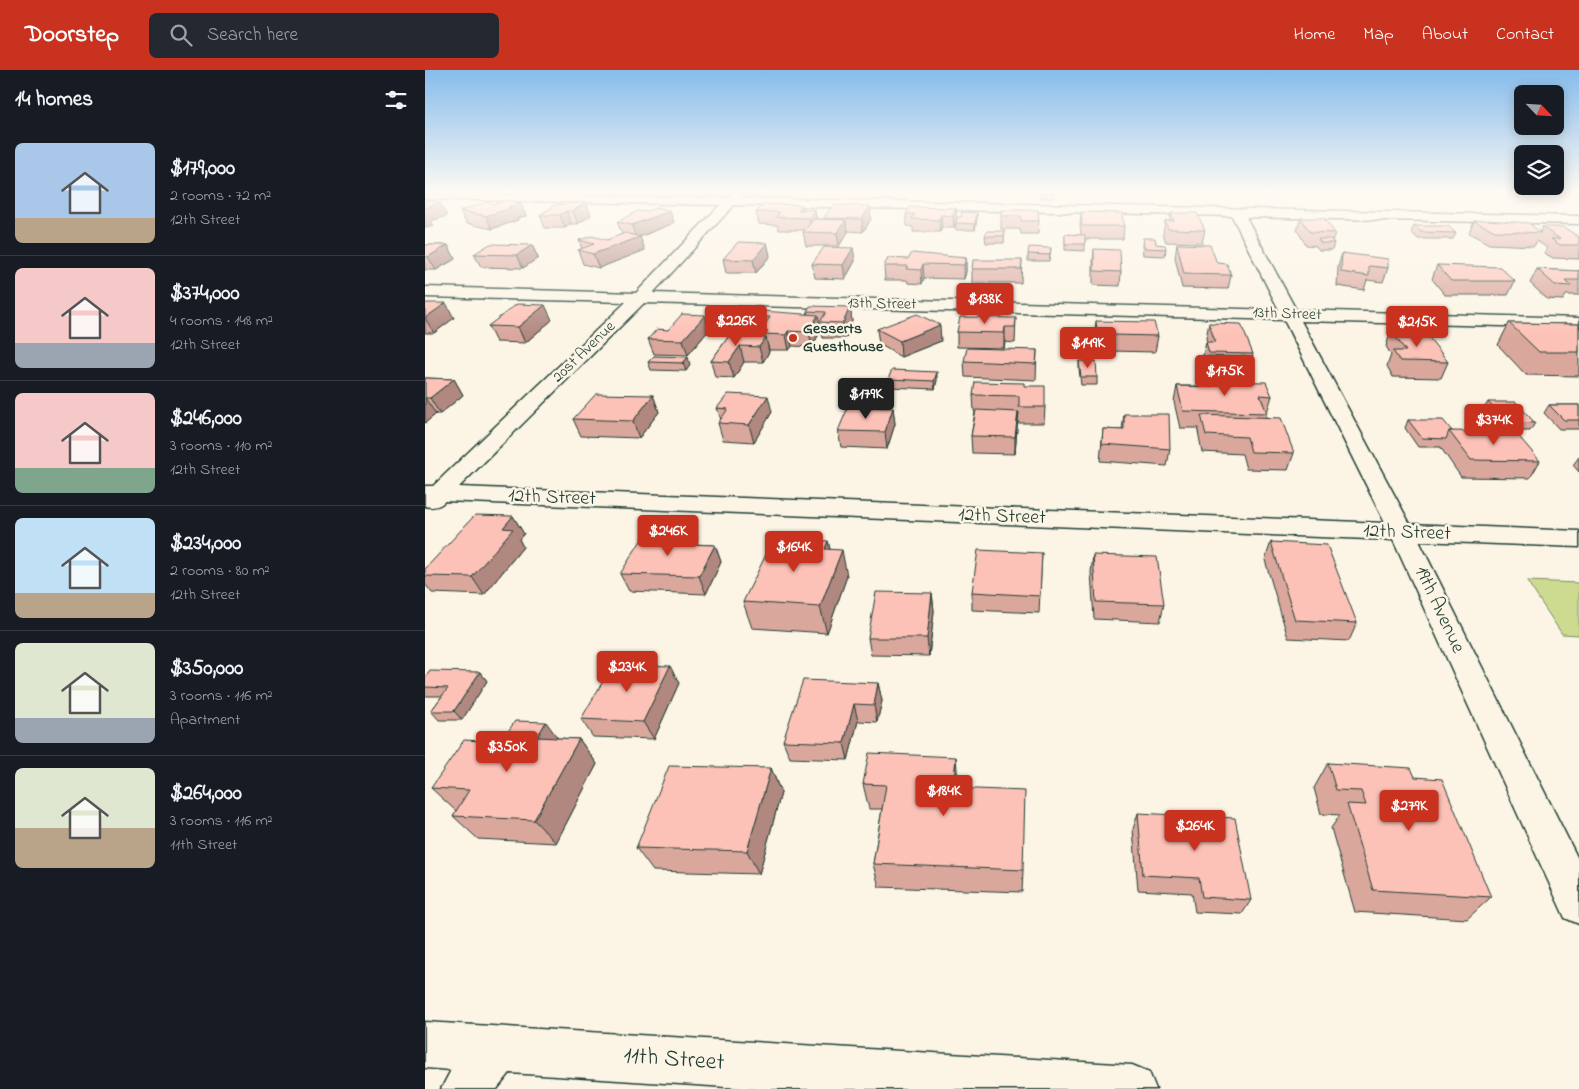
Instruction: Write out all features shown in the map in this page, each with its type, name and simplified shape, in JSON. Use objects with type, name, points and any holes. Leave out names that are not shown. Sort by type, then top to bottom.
[{"type":"street","name":"20st Avenue","points":[[430,498],[640,298],[694,241]]},
{"type":"street","name":"19th Avenue","points":[[1251,241],[1403,534],[1579,904]]},
{"type":"street","name":"13th Street","points":[[425,292],[1579,323]]},
{"type":"street","name":"12th Street","points":[[430,498],[1579,539]]},
{"type":"street","name":"11th Street","points":[[425,1045],[1132,1089]]},
{"type":"street","points":[[465,1089],[501,1049]]},
{"type":"green space","points":[[1527,581],[1579,583],[1579,635],[1562,634]]},
{"type":"building","points":[[581,241],[630,241],[593,254],[578,250],[594,244]]},
{"type":"building","points":[[1065,241],[1085,241],[1085,244],[1065,244]]},
{"type":"building","points":[[1143,241],[1155,241],[1156,244],[1165,245],[1166,249],[1144,248]]},
{"type":"building","points":[[1319,241],[1332,241],[1334,243],[1321,243]]},
{"type":"building","points":[[1553,241],[1579,241],[1579,245],[1560,245]]},
{"type":"building","points":[[738,242],[767,243],[753,260],[723,259]]},
{"type":"building","points":[[490,244],[532,245],[517,255],[474,254]]},
{"type":"building","points":[[1177,244],[1210,245],[1217,263],[1227,264],[1231,275],[1184,274]]},
{"type":"building","points":[[425,245],[448,245],[425,257]]},
{"type":"building","points":[[824,247],[853,248],[843,265],[812,264]]},
{"type":"building","points":[[1029,247],[1051,248],[1050,255],[1028,254]]},
{"type":"building","points":[[1094,249],[1120,250],[1121,272],[1094,271]]},
{"type":"building","points":[[912,253],[966,258],[964,265],[923,264],[921,270],[906,269],[908,266],[884,266],[888,258],[908,259]]},
{"type":"building","points":[[1342,253],[1388,259],[1388,268],[1369,266],[1369,276],[1341,272]]},
{"type":"building","points":[[973,260],[1022,260],[1021,269],[972,269]]},
{"type":"building","points":[[1437,265],[1500,267],[1515,281],[1451,281]]},
{"type":"building","points":[[1537,269],[1579,271],[1579,280],[1565,280],[1571,286],[1555,285]]},
{"type":"building","points":[[425,303],[446,303],[425,318]]},
{"type":"building","points":[[517,304],[545,305],[518,327],[488,326]]},
{"type":"building","points":[[810,306],[850,307],[843,323],[820,322],[826,312],[807,311]]},
{"type":"building","points":[[762,311],[818,315],[809,332],[788,331],[786,335],[765,334],[768,331],[761,331],[770,317],[758,317]]},
{"type":"building","points":[[682,314],[705,315],[683,340],[648,339],[657,329],[668,330]]},
{"type":"building","points":[[917,314],[940,325],[900,341],[877,329]]},
{"type":"building","points":[[960,317],[1016,318],[1015,327],[1005,327],[1004,333],[957,332]]},
{"type":"building","points":[[1096,321],[1154,322],[1158,336],[1111,335],[1111,330],[1097,330]]},
{"type":"building","points":[[1209,323],[1241,324],[1253,354],[1209,353],[1206,342],[1215,342]]},
{"type":"building","points":[[1509,323],[1579,324],[1579,352],[1539,352]]},
{"type":"building","points":[[1391,331],[1424,331],[1448,362],[1400,361],[1393,351],[1406,351]]},
{"type":"building","points":[[729,336],[766,337],[759,347],[740,346],[729,362],[711,361]]},
{"type":"building","points":[[967,348],[1037,350],[1036,364],[964,361]]},
{"type":"building","points":[[654,356],[688,357],[683,363],[648,362]]},
{"type":"building","points":[[1199,356],[1239,357],[1246,377],[1205,376]]},
{"type":"building","points":[[1079,361],[1096,361],[1097,377],[1081,377]]},
{"type":"building","points":[[892,370],[937,372],[934,381],[888,379]]},
{"type":"building","points":[[425,378],[454,379],[430,398],[425,398]]},
{"type":"building","points":[[1211,381],[1266,382],[1272,396],[1260,395],[1267,413],[1183,411],[1177,386],[1212,387]]},
{"type":"building","points":[[975,382],[1024,383],[1024,386],[1045,386],[1045,407],[1019,407],[1019,396],[973,395]]},
{"type":"building","points":[[596,394],[653,395],[633,421],[573,419]]},
{"type":"building","points":[[728,394],[768,396],[749,425],[718,423],[728,409],[717,408]]},
{"type":"building","points":[[1488,402],[1516,402],[1535,423],[1513,422],[1508,417],[1501,417]]},
{"type":"building","points":[[1549,405],[1579,405],[1579,420],[1564,420]]},
{"type":"building","points":[[848,407],[893,408],[885,432],[838,431]]},
{"type":"building","points":[[976,410],[1018,412],[1015,437],[971,436]]},
{"type":"building","points":[[1124,414],[1169,414],[1170,449],[1102,444],[1103,429],[1124,430]]},
{"type":"building","points":[[1201,415],[1281,418],[1294,453],[1251,452],[1247,437],[1206,435]]},
{"type":"building","points":[[1408,420],[1443,420],[1452,431],[1449,431],[1446,439],[1422,438]]},
{"type":"building","points":[[1449,431],[1515,432],[1540,461],[1471,460]]},
{"type":"building","points":[[475,515],[513,516],[503,528],[513,529],[472,577],[425,576],[425,569]]},
{"type":"building","points":[[645,534],[690,535],[685,544],[715,545],[699,576],[620,574]]},
{"type":"building","points":[[774,538],[828,541],[825,549],[842,550],[820,607],[743,602]]},
{"type":"building","points":[[1271,542],[1327,545],[1357,623],[1295,620]]},
{"type":"building","points":[[978,550],[1042,553],[1040,596],[972,592]]},
{"type":"building","points":[[1093,555],[1157,557],[1164,604],[1096,602]]},
{"type":"building","points":[[876,592],[932,593],[927,638],[868,638]]},
{"type":"building","points":[[613,664],[670,666],[643,722],[581,719]]},
{"type":"building","points":[[430,671],[480,672],[454,711],[431,711],[448,688],[425,687],[425,678]]},
{"type":"building","points":[[803,680],[878,683],[874,705],[854,704],[844,743],[783,741]]},
{"type":"building","points":[[515,721],[546,722],[537,737],[579,739],[534,820],[453,816],[469,790],[431,788],[464,740],[501,742]]},
{"type":"building","points":[[869,753],[956,757],[953,788],[1025,791],[1023,870],[873,864],[886,785],[863,784]]},
{"type":"building","points":[[1328,763],[1411,768],[1415,777],[1442,779],[1491,897],[1373,890],[1347,804],[1366,805],[1361,791],[1336,790]]},
{"type":"building","points":[[669,766],[771,768],[747,851],[636,848]]},
{"type":"building","points":[[1138,813],[1235,818],[1251,900],[1202,897],[1199,878],[1143,875]]},
{"type":"place","name":"Gesserts Guesthouse","points":[[793,338]]}]
